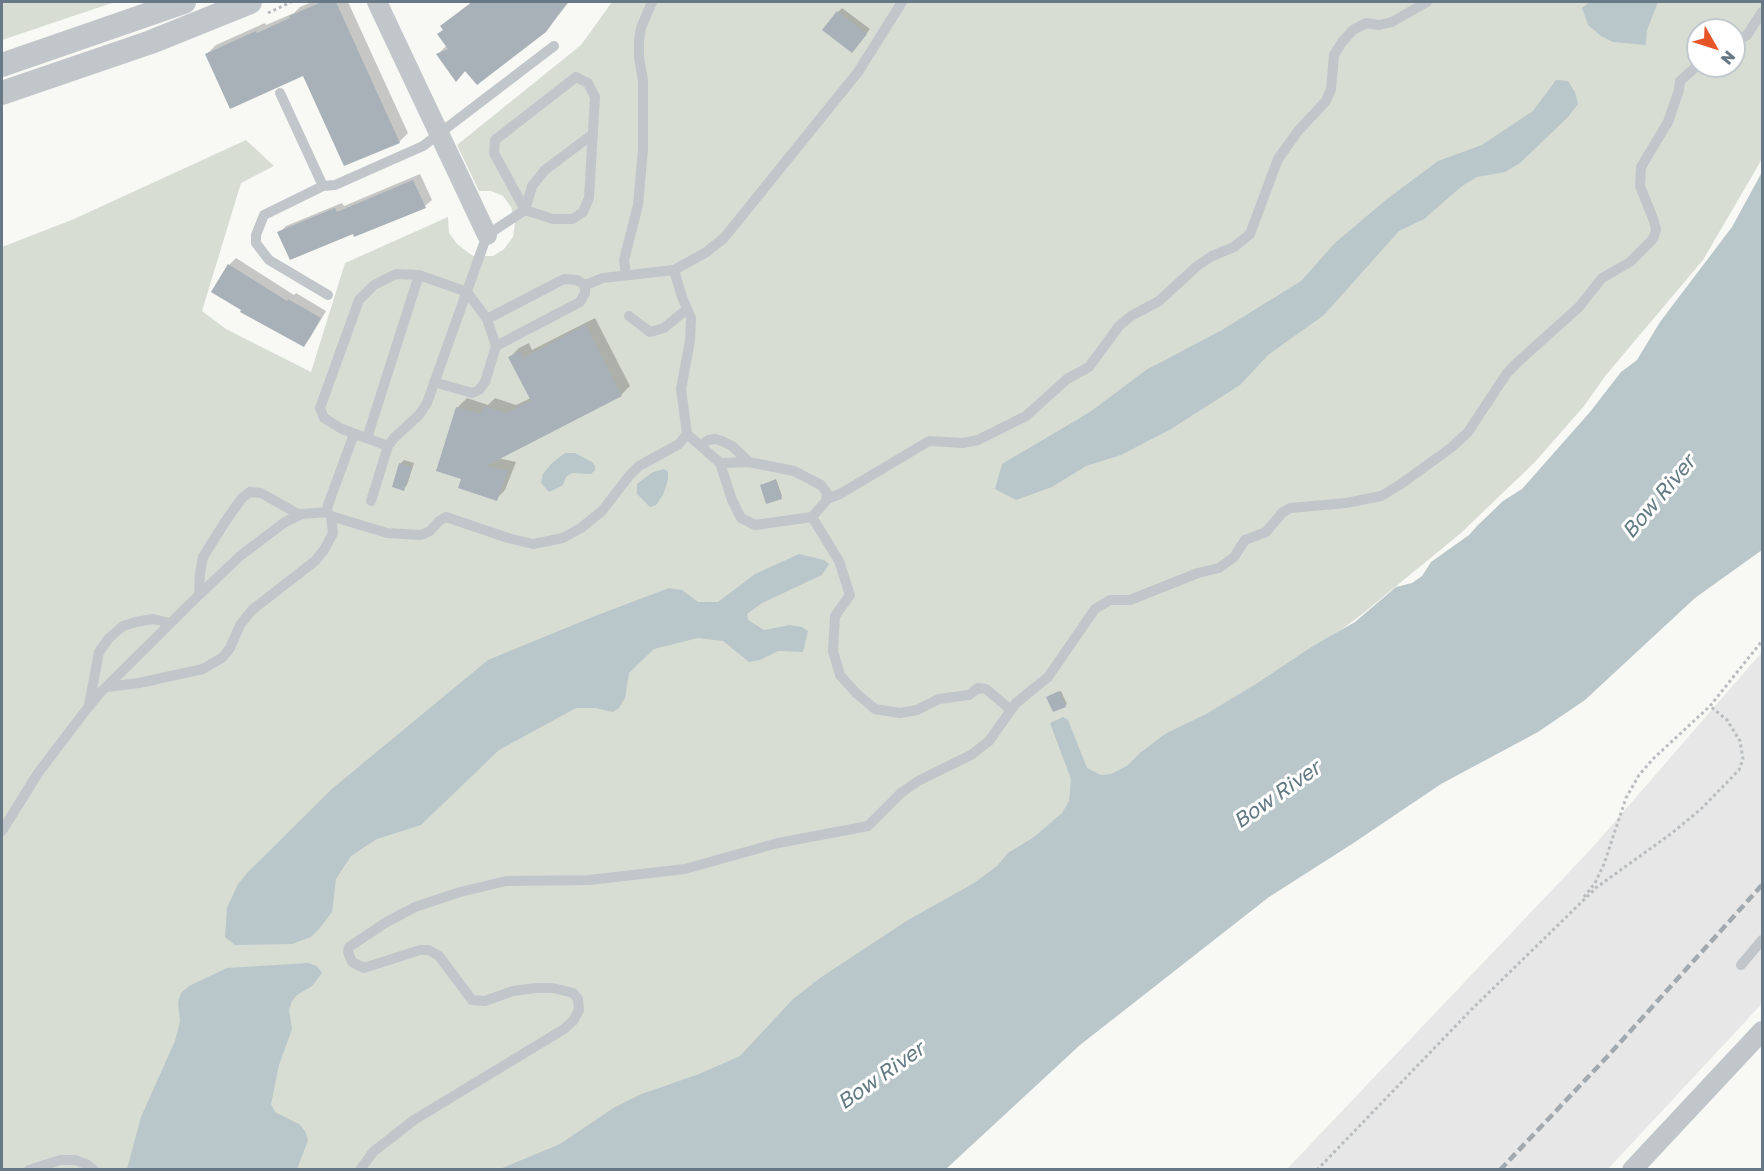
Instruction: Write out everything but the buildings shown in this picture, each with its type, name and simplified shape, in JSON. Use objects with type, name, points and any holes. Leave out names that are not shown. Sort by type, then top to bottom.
[{"type":"street","points":[[2,65],[184,2]]},
{"type":"street","points":[[2,93],[151,42],[250,2]]},
{"type":"street","points":[[377,2],[487,235]]},
{"type":"street","points":[[1632,1170],[1762,1031]]},
{"type":"lane","points":[[626,275],[624,260],[638,205],[643,149],[644,80],[639,58],[639,41],[641,28],[651,2]]},
{"type":"lane","points":[[585,285],[603,278],[674,270],[705,253],[724,238],[858,72],[902,2]]},
{"type":"lane","points":[[826,499],[840,494],[928,441],[963,443],[978,440],[1026,416],[1054,389],[1089,367],[1119,326],[1131,316],[1159,301],[1196,267],[1212,256],[1234,247],[1250,234],[1278,159],[1298,131],[1326,101],[1331,89],[1334,55],[1342,42],[1353,30],[1366,23],[1379,26],[1392,22],[1426,2]]},
{"type":"lane","points":[[1746,36],[1762,12]]},
{"type":"lane","points":[[328,295],[269,260],[256,243],[256,235],[264,215],[323,186],[335,185],[423,146],[554,46]]},
{"type":"lane","points":[[360,1170],[373,1152],[414,1120],[564,1029],[573,1021],[579,1010],[578,999],[573,993],[553,988],[513,991],[485,1001],[472,1000],[440,957],[429,950],[420,950],[364,968],[352,962],[349,947],[385,923],[415,907],[460,892],[506,881],[589,880],[685,869],[778,843],[868,826],[901,793],[918,781],[971,755],[989,741],[1011,710],[1048,677],[1095,609],[1110,600],[1130,600],[1198,573],[1219,568],[1234,557],[1245,540],[1266,532],[1282,513],[1290,508],[1336,504],[1381,496],[1401,484],[1452,447],[1467,432],[1507,373],[1580,308],[1602,278],[1630,262],[1653,239],[1656,230],[1640,186],[1641,167],[1668,122],[1680,81],[1686,76]]},
{"type":"lane","points":[[576,77],[588,83],[595,97],[589,198],[583,212],[573,219],[553,219],[525,210],[494,153],[495,140],[576,77]]},
{"type":"lane","points":[[280,93],[323,186]]},
{"type":"lane","points":[[371,501],[388,446],[419,415],[427,403],[487,235],[525,210],[532,186],[545,170],[593,134]]},
{"type":"lane","points":[[674,270],[691,318],[690,341],[681,389],[687,434],[720,463],[732,500],[741,518],[755,525],[812,517],[820,510],[826,499],[827,492],[821,486],[794,471],[749,462],[720,463]]},
{"type":"lane","points":[[388,446],[342,429],[324,418],[320,408],[359,300],[374,285],[396,274],[419,275],[467,292],[487,319],[496,346],[485,382],[479,390],[472,393],[434,382]]},
{"type":"lane","points":[[367,438],[419,275]]},
{"type":"lane","points":[[487,319],[564,279],[577,280],[585,285]]},
{"type":"lane","points":[[496,346],[580,302],[585,293],[585,285]]},
{"type":"lane","points":[[629,316],[650,332],[664,328],[687,309]]},
{"type":"lane","points":[[107,687],[139,683],[203,669],[223,657],[230,648],[240,625],[252,610],[315,561],[324,550],[333,533],[328,505],[354,434]]},
{"type":"lane","points":[[2,831],[38,773],[107,687],[240,556],[285,522],[300,515],[329,514],[387,533],[421,535],[430,531],[446,517],[508,538],[547,543],[563,538],[581,528],[602,512],[628,476],[639,466],[679,444],[687,434]]},
{"type":"lane","points":[[701,447],[708,440],[722,441],[732,446],[749,462]]},
{"type":"lane","points":[[199,595],[203,557],[242,498],[250,492],[261,493],[300,515]]},
{"type":"lane","points":[[812,517],[839,561],[850,595],[836,616],[832,651],[840,675],[856,693],[875,709],[900,713],[917,711],[939,699],[969,695],[978,688],[986,688],[1011,710]]},
{"type":"lane","points":[[89,707],[99,652],[109,638],[123,626],[136,622],[153,619],[170,623]]},
{"type":"lane","points":[[1741,965],[1762,940]]},
{"type":"lane","points":[[29,1170],[60,1160],[75,1160],[87,1164],[94,1170]]},
{"type":"path","points":[[1577,906],[1595,883],[1604,864],[1626,798],[1639,776],[1654,758],[1710,706],[1762,641]]},
{"type":"path","points":[[1317,1170],[1471,1010],[1597,887],[1672,833],[1701,809],[1739,770],[1743,759],[1740,741],[1727,720],[1710,706]]},
{"type":"shaded area","points":[[2,2],[115,2],[2,40]]},
{"type":"shaded area","points":[[612,2],[1762,2],[1762,159],[1703,260],[1606,375],[1584,406],[1535,462],[1461,533],[1361,615],[740,1074],[525,1169],[2,1170],[2,247],[74,219],[246,140],[274,166],[241,183],[202,311],[226,329],[311,372],[345,263],[448,217],[449,233],[457,244],[473,256],[493,256],[504,249],[513,237],[515,223],[511,207],[503,196],[491,191],[479,191],[457,145],[581,45]]},
{"type":"shaded area","points":[[1762,652],[1762,1003],[1756,1010],[1608,1169],[1286,1170],[1592,848]]},
{"type":"water","points":[[1589,2],[1658,2],[1647,30],[1646,45],[1613,42],[1601,36],[1588,25],[1582,8]]},
{"type":"water","points":[[1556,80],[1568,81],[1575,92],[1578,104],[1568,117],[1520,163],[1505,172],[1477,177],[1462,186],[1424,219],[1399,231],[1324,315],[1268,355],[1240,385],[1171,429],[1121,455],[1086,466],[1052,487],[1016,500],[995,489],[1002,464],[1090,412],[1146,370],[1222,330],[1301,281],[1335,243],[1387,199],[1438,161],[1482,145],[1533,111]]},
{"type":"water","name":"Bow River","points":[[1762,172],[1762,550],[1695,598],[1585,700],[1538,732],[1441,784],[1269,897],[1080,1045],[946,1169],[500,1169],[560,1144],[615,1107],[639,1095],[699,1074],[740,1056],[793,999],[820,978],[908,920],[974,883],[997,866],[1008,853],[1034,837],[1062,813],[1069,801],[1071,779],[1050,723],[1063,717],[1068,720],[1087,768],[1101,775],[1111,774],[1127,766],[1165,734],[1206,714],[1256,684],[1313,646],[1355,622],[1396,587],[1412,583],[1422,576],[1431,562],[1469,535],[1503,501],[1522,489],[1590,412],[1621,372],[1637,360],[1660,322],[1732,227]]},
{"type":"water","points":[[565,453],[575,453],[592,462],[595,470],[591,474],[572,473],[566,477],[563,485],[549,492],[541,483],[543,474]]},
{"type":"water","points":[[664,469],[668,472],[668,480],[663,495],[656,505],[650,507],[637,494],[637,484],[653,472]]},
{"type":"water","points":[[799,554],[824,560],[829,564],[822,575],[762,603],[747,614],[748,620],[764,630],[790,625],[802,627],[808,631],[803,652],[778,651],[760,660],[749,662],[723,641],[698,638],[654,649],[629,673],[625,698],[619,708],[613,712],[595,708],[576,708],[499,750],[421,825],[377,839],[351,856],[336,879],[332,912],[311,937],[292,944],[235,945],[225,937],[227,908],[238,884],[248,872],[333,788],[488,660],[669,588],[682,590],[698,602],[718,602],[755,574]]},
{"type":"water","points":[[308,963],[317,966],[322,973],[312,986],[292,1001],[289,1010],[292,1029],[279,1065],[271,1104],[275,1112],[299,1124],[305,1131],[308,1140],[297,1169],[127,1169],[141,1117],[175,1041],[180,1021],[178,1002],[181,993],[189,986],[227,968]]},
{"type":"railway","points":[[1500,1170],[1607,1057],[1762,885]]}]
